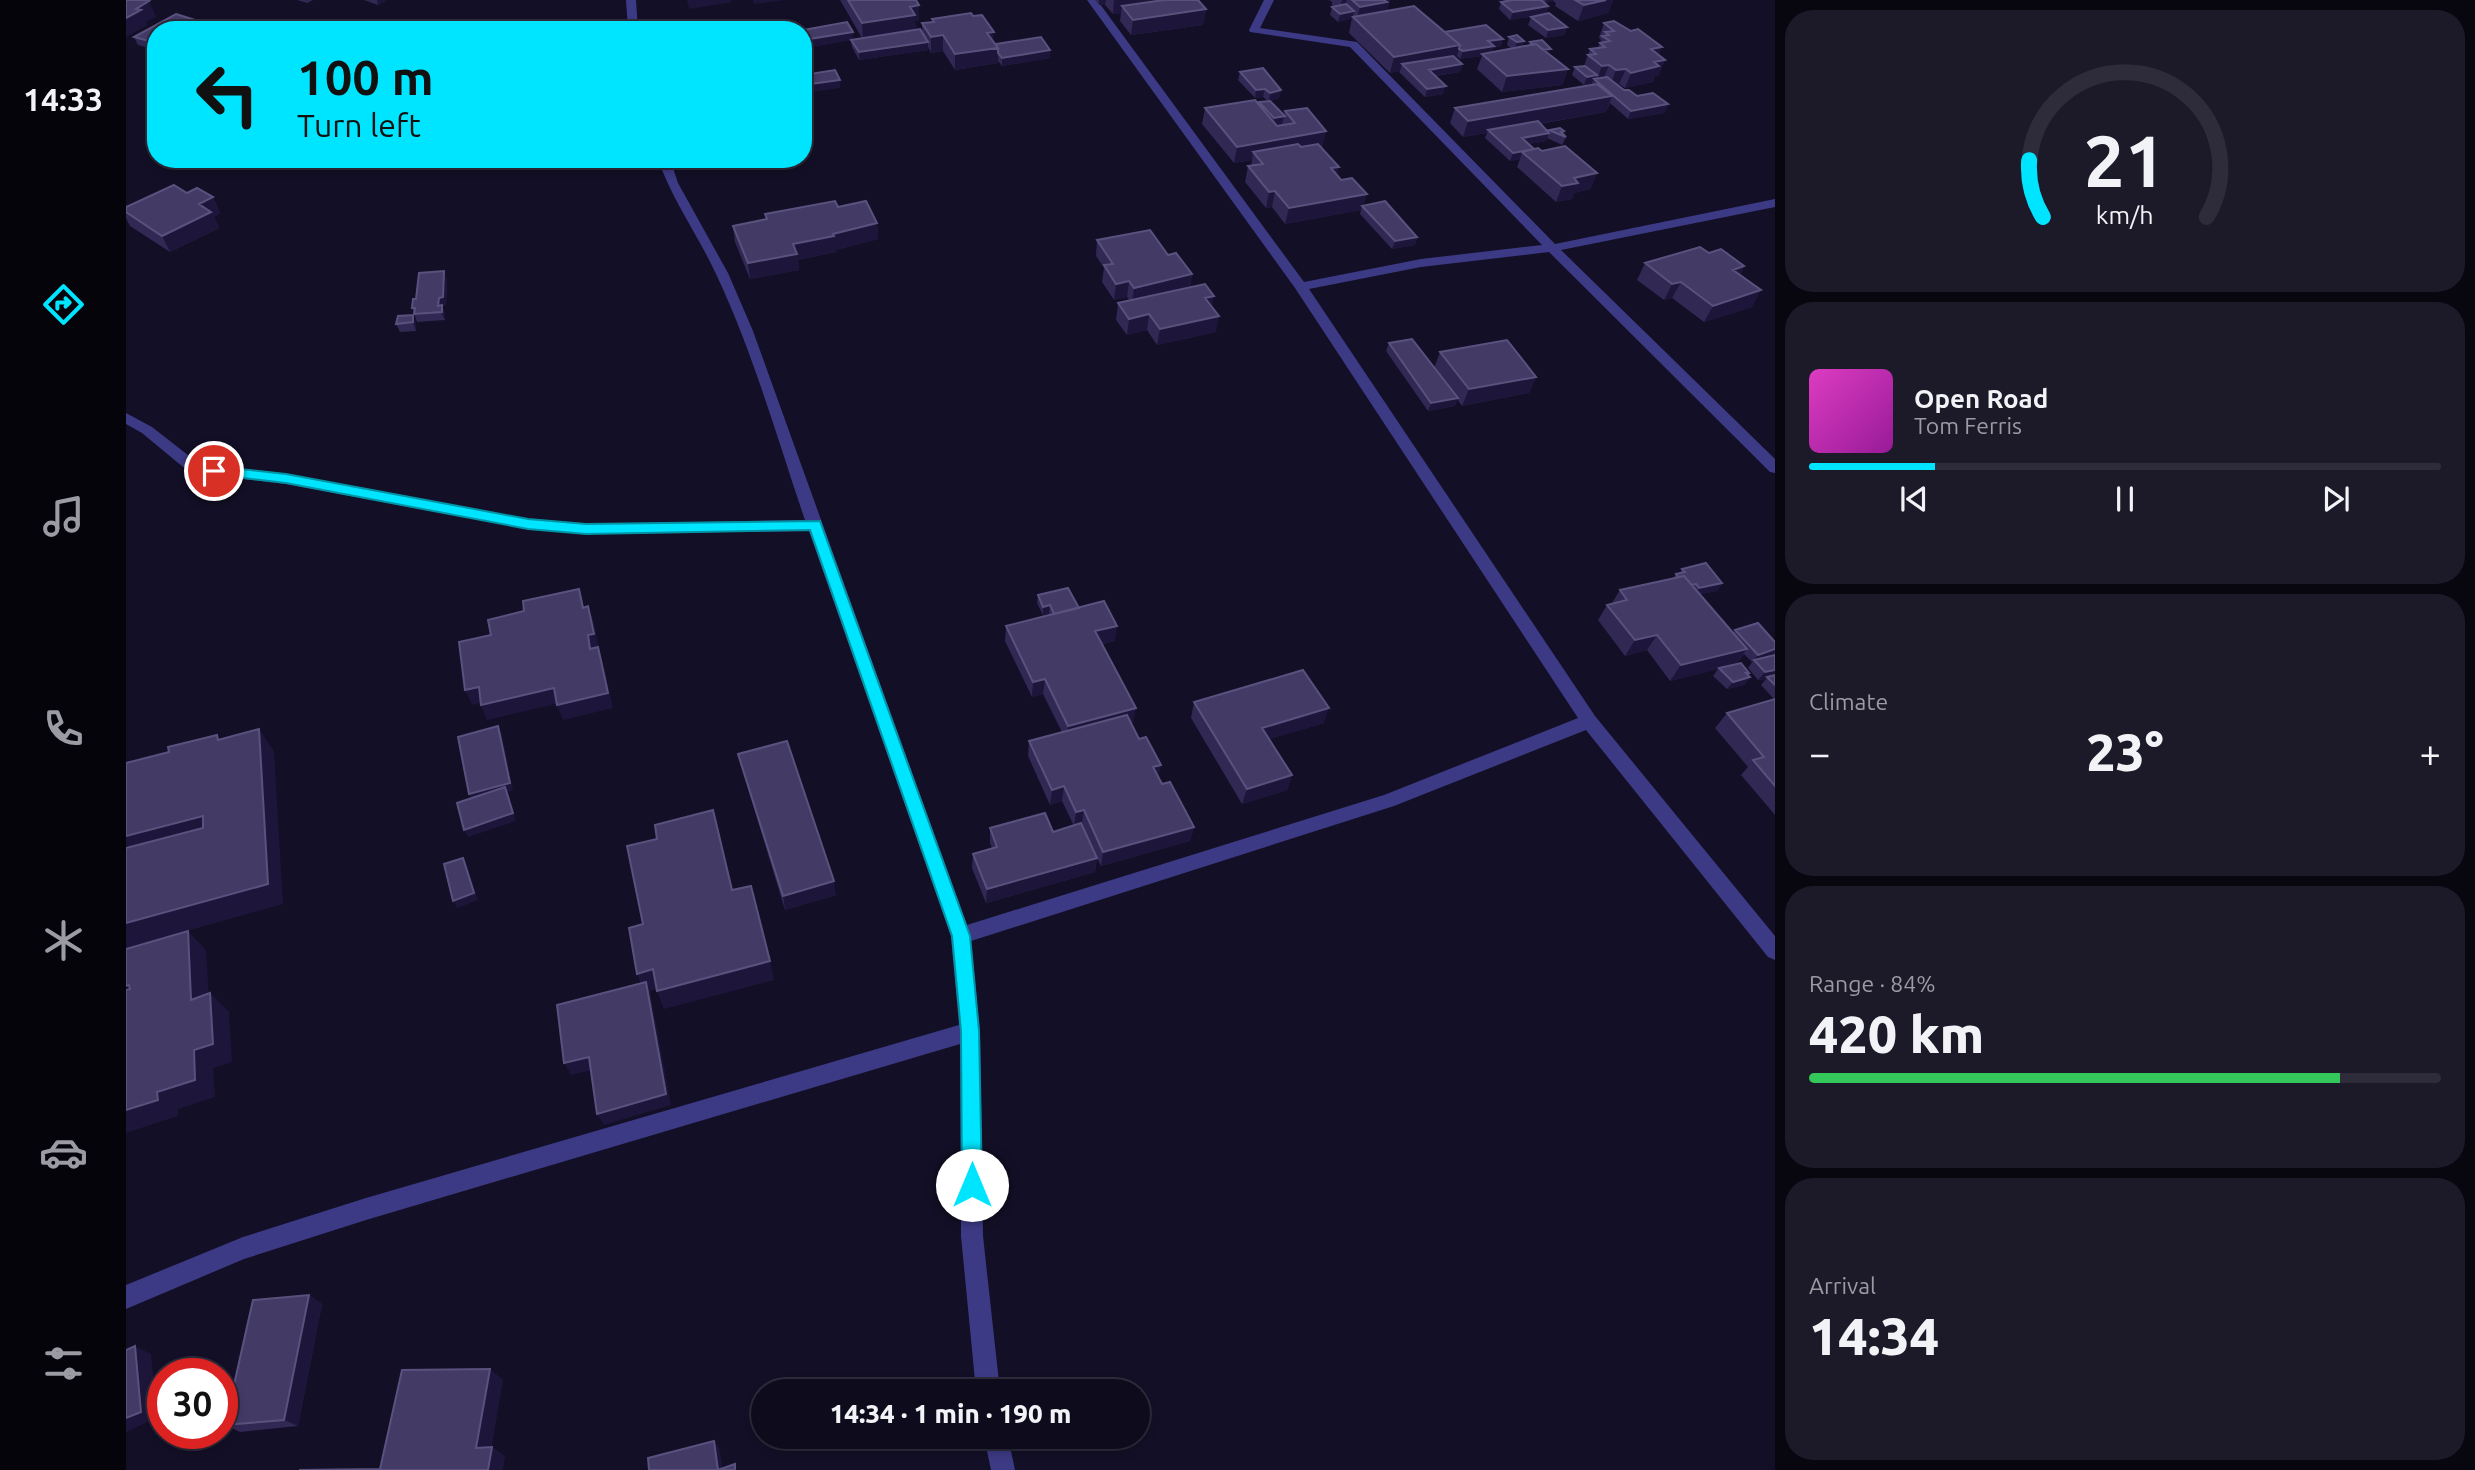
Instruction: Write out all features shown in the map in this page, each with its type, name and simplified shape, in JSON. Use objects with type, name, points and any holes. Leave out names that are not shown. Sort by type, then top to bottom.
[{"type":"street","points":[[631,0],[632,21]]},
{"type":"street","points":[[1092,0],[1301,287],[1589,721],[1775,951]]},
{"type":"street","points":[[1269,0],[1254,30],[1353,44],[1552,248],[1775,468]]},
{"type":"street","points":[[667,168],[672,183],[717,262],[742,319],[961,936],[970,1031],[972,1236],[987,1379]]},
{"type":"street","points":[[1301,287],[1421,263],[1552,248],[1775,203]]},
{"type":"street","points":[[126,418],[147,430],[188,463],[209,470],[286,479],[528,524],[586,529],[815,525]]},
{"type":"street","points":[[961,936],[1388,801],[1589,721]]},
{"type":"street","points":[[126,1297],[243,1248],[341,1216],[970,1031]]},
{"type":"street","points":[[999,1449],[1003,1470]]},
{"type":"building","points":[[126,0],[149,1],[136,9],[141,10],[126,18]]},
{"type":"building","points":[[848,0],[916,0],[919,5],[910,7],[915,15],[862,23]]},
{"type":"building","points":[[1164,0],[1198,0],[1206,9],[1133,20],[1122,6]]},
{"type":"building","points":[[1352,0],[1384,0],[1387,2],[1360,7]]},
{"type":"building","points":[[1541,0],[1548,6],[1513,12],[1501,2]]},
{"type":"building","points":[[1575,0],[1606,0],[1584,5]]},
{"type":"building","points":[[1346,4],[1354,11],[1340,14],[1332,7]]},
{"type":"building","points":[[1414,6],[1460,45],[1394,57],[1353,17]]},
{"type":"building","points":[[971,13],[973,16],[982,15],[994,32],[987,33],[998,48],[955,54],[943,35],[931,37],[922,23],[934,22],[932,19]]},
{"type":"building","points":[[1549,13],[1567,27],[1548,30],[1531,17]]},
{"type":"building","points":[[176,14],[195,20],[193,21],[163,21]]},
{"type":"building","points":[[1614,21],[1631,31],[1638,29],[1662,47],[1651,49],[1665,60],[1654,62],[1659,66],[1631,73],[1626,69],[1616,70],[1609,65],[1602,66],[1588,55],[1596,54],[1590,49],[1605,47],[1600,43],[1610,41],[1602,36],[1609,35],[1605,32],[1614,31],[1604,23]]},
{"type":"building","points":[[847,22],[853,32],[812,39],[812,28]]},
{"type":"building","points":[[1486,25],[1503,39],[1488,41],[1494,46],[1463,51],[1445,32]]},
{"type":"building","points":[[920,29],[928,42],[859,52],[851,40]]},
{"type":"building","points":[[147,30],[147,41],[134,37]]},
{"type":"building","points":[[1517,35],[1524,41],[1517,42],[1509,37]]},
{"type":"building","points":[[1041,37],[1050,50],[1002,58],[998,53],[996,44]]},
{"type":"building","points":[[1542,40],[1551,49],[1543,50],[1530,42]]},
{"type":"building","points":[[1536,44],[1568,69],[1507,76],[1482,54]]},
{"type":"building","points":[[1453,56],[1462,64],[1429,70],[1446,86],[1427,89],[1402,64]]},
{"type":"building","points":[[1585,66],[1597,75],[1587,77],[1575,67]]},
{"type":"building","points":[[1263,68],[1281,90],[1270,93],[1265,89],[1256,90],[1240,72]]},
{"type":"building","points":[[835,70],[840,80],[812,84],[812,74]]},
{"type":"building","points":[[1607,77],[1637,96],[1653,93],[1668,104],[1631,111],[1594,79]]},
{"type":"building","points":[[1597,84],[1612,96],[1468,121],[1455,108]]},
{"type":"building","points":[[1255,100],[1277,126],[1295,123],[1285,111],[1307,108],[1326,131],[1237,147],[1205,108]]},
{"type":"building","points":[[1270,101],[1285,116],[1274,118],[1259,102]]},
{"type":"building","points":[[1538,121],[1549,133],[1522,138],[1534,149],[1513,153],[1488,130]]},
{"type":"building","points":[[1560,128],[1566,137],[1549,130]]},
{"type":"building","points":[[1298,144],[1301,147],[1318,144],[1339,167],[1331,168],[1341,180],[1352,178],[1367,194],[1289,208],[1275,191],[1269,192],[1248,166],[1263,164],[1253,152]]},
{"type":"building","points":[[1565,146],[1597,173],[1574,178],[1578,183],[1562,186],[1522,152],[1538,148],[1542,151]]},
{"type":"building","points":[[174,185],[187,193],[197,188],[213,197],[199,204],[211,212],[162,236],[126,212],[126,207]]},
{"type":"building","points":[[835,201],[838,207],[866,201],[877,223],[833,234],[834,236],[793,244],[797,254],[748,263],[733,226],[767,219],[765,214]]},
{"type":"building","points":[[1385,201],[1417,237],[1395,241],[1362,206]]},
{"type":"building","points":[[1150,230],[1168,255],[1176,253],[1192,274],[1134,288],[1129,281],[1116,284],[1104,265],[1113,264],[1097,240]]},
{"type":"building","points":[[1700,247],[1709,253],[1721,249],[1744,266],[1733,270],[1761,290],[1713,306],[1681,282],[1672,284],[1645,263]]},
{"type":"building","points":[[444,271],[443,297],[439,298],[438,306],[442,305],[442,312],[414,314],[413,299],[416,299],[419,273]]},
{"type":"building","points":[[1205,284],[1214,296],[1205,298],[1219,316],[1160,329],[1149,314],[1129,319],[1118,303]]},
{"type":"building","points":[[413,315],[413,322],[396,324],[398,316]]},
{"type":"building","points":[[1412,339],[1458,398],[1431,403],[1389,343]]},
{"type":"building","points":[[1507,340],[1536,377],[1469,389],[1440,352]]},
{"type":"building","points":[[1706,563],[1722,583],[1699,588],[1684,576],[1678,577],[1676,574],[1685,572],[1682,569]]},
{"type":"building","points":[[1684,576],[1747,649],[1681,665],[1657,635],[1635,640],[1607,605],[1627,600],[1620,590]]},
{"type":"building","points":[[1068,588],[1079,608],[1054,614],[1050,605],[1043,607],[1038,595]]},
{"type":"building","points":[[579,589],[583,608],[588,606],[594,634],[588,635],[590,649],[598,647],[608,693],[557,705],[554,688],[481,705],[479,687],[465,690],[459,642],[491,635],[488,620],[524,611],[523,601]]},
{"type":"building","points":[[1104,601],[1117,626],[1095,631],[1136,708],[1068,726],[1045,679],[1033,682],[1006,626]]},
{"type":"building","points":[[1758,623],[1775,642],[1775,649],[1758,655],[1735,630]]},
{"type":"building","points":[[1775,655],[1775,670],[1765,672],[1754,660]]},
{"type":"building","points":[[1741,663],[1750,677],[1733,682],[1719,668]]},
{"type":"building","points":[[1303,670],[1329,708],[1262,728],[1292,775],[1247,789],[1194,702]]},
{"type":"building","points":[[1775,675],[1775,685],[1767,677]]},
{"type":"building","points":[[1775,699],[1775,786],[1753,760],[1764,757],[1727,713]]},
{"type":"building","points":[[1127,715],[1139,739],[1146,737],[1161,765],[1153,767],[1162,784],[1170,782],[1194,827],[1103,852],[1084,810],[1076,812],[1064,786],[1052,790],[1029,741]]},
{"type":"building","points":[[498,726],[510,783],[469,794],[458,737]]},
{"type":"building","points":[[259,729],[268,884],[126,923],[126,848],[203,828],[203,816],[126,836],[126,763],[169,752],[168,747],[217,735],[218,740]]},
{"type":"building","points":[[787,741],[834,881],[783,896],[738,754]]},
{"type":"building","points":[[505,787],[513,813],[464,830],[457,803]]},
{"type":"building","points":[[713,810],[732,890],[751,886],[770,961],[657,991],[653,969],[637,974],[629,928],[643,924],[627,846],[657,839],[655,825]]},
{"type":"building","points":[[1045,813],[1053,832],[1081,823],[1097,858],[987,889],[973,854],[997,847],[990,828]]},
{"type":"building","points":[[463,858],[474,893],[453,901],[444,864]]},
{"type":"building","points":[[188,931],[191,1000],[210,993],[213,1044],[194,1050],[195,1080],[157,1092],[158,1100],[126,1110],[126,990],[130,989],[129,985],[126,986],[126,949]]},
{"type":"building","points":[[646,982],[666,1094],[597,1114],[589,1057],[564,1063],[557,1005]]},
{"type":"building","points":[[309,1295],[284,1420],[238,1424],[238,1367],[253,1300]]},
{"type":"building","points":[[135,1346],[141,1412],[126,1418],[126,1350]]},
{"type":"building","points":[[490,1369],[476,1448],[492,1447],[488,1470],[299,1470],[380,1469],[402,1370]]},
{"type":"building","points":[[714,1441],[718,1470],[649,1470],[648,1458]]},
{"type":"building","points":[[735,1464],[735,1470],[718,1470]]},
{"type":"route","points":[[214,471],[286,479],[528,524],[586,529],[815,525],[961,936],[970,1031],[972,1185]]}]
